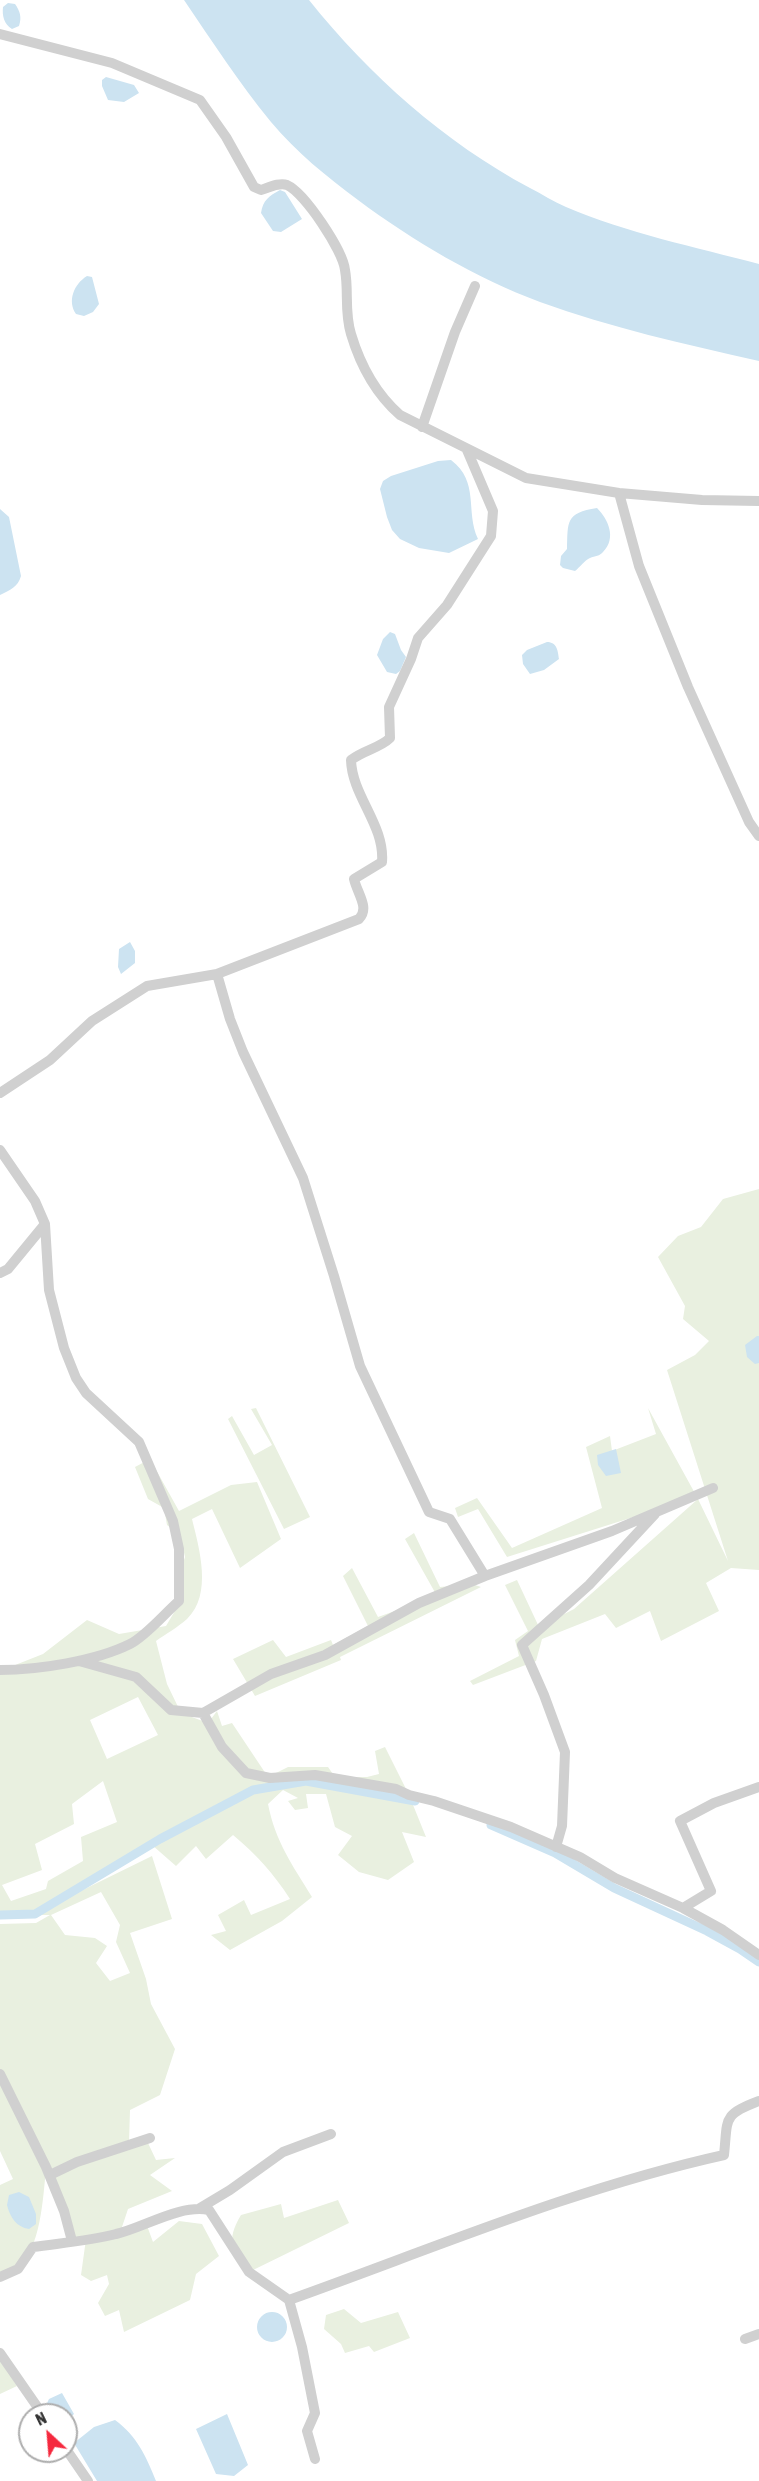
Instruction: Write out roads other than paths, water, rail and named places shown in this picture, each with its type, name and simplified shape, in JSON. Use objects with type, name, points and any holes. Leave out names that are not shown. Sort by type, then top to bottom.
[{"type":"street","points":[[0,34],[112,63],[200,100],[226,137],[254,187],[261,190],[281,184],[288,185],[338,248],[345,270],[347,318],[361,361],[385,401],[400,415],[526,478],[619,493],[702,500],[759,501]]},
{"type":"street","points":[[422,427],[455,332],[475,286]]},
{"type":"street","points":[[0,1093],[50,1060],[92,1021],[147,986],[217,974],[362,916],[364,906],[354,879],[382,862],[383,848],[369,812],[362,801],[351,760],[363,751],[384,744],[390,738],[389,706],[418,638],[447,605],[491,536],[493,511],[467,450]]},
{"type":"street","points":[[619,493],[639,566],[658,616],[749,822],[759,836]]},
{"type":"street","points":[[217,974],[230,1019],[243,1052],[303,1178],[360,1366],[429,1512],[450,1519],[485,1576]]},
{"type":"street","points":[[0,1150],[35,1201],[45,1224],[51,1302],[64,1348],[76,1378],[86,1393],[139,1442],[172,1521],[179,1549],[179,1601],[131,1643],[79,1661],[26,1670],[0,1670]]},
{"type":"street","points":[[0,1273],[8,1269],[45,1224]]},
{"type":"street","points":[[79,1661],[136,1677],[171,1710],[203,1713],[271,1674],[325,1655],[419,1604],[485,1576],[612,1531],[713,1488]]},
{"type":"street","points":[[556,1847],[562,1826],[565,1752],[522,1645],[589,1585],[656,1512]]},
{"type":"street","points":[[203,1713],[222,1747],[246,1773],[270,1778],[315,1775],[396,1789],[511,1827],[579,1857],[615,1878],[682,1908],[723,1930],[759,1955]]},
{"type":"street","points":[[682,1908],[711,1891],[680,1821],[714,1803],[759,1787]]},
{"type":"street","points":[[0,2074],[38,2146],[64,2211],[72,2241]]},
{"type":"street","points":[[289,2300],[514,2219],[563,2199],[661,2169],[724,2155],[728,2117],[736,2110],[759,2101]]},
{"type":"street","points":[[0,2277],[18,2269],[33,2247],[118,2234],[154,2220],[200,2208],[230,2190],[283,2152],[331,2134]]},
{"type":"street","points":[[50,2175],[77,2162],[150,2138]]},
{"type":"street","points":[[200,2208],[209,2210],[249,2272],[289,2300],[302,2347],[315,2413],[307,2431],[315,2459]]},
{"type":"street","points":[[745,2339],[759,2334]]},
{"type":"street","points":[[0,2353],[35,2403]]},
{"type":"street","points":[[76,2463],[88,2481]]},
{"type":"water","points":[[184,0],[309,0],[332,28],[383,81],[438,128],[498,170],[557,203],[589,216],[661,239],[759,264],[759,361],[621,328],[540,302],[492,282],[423,244],[346,191],[291,144],[248,92]]},
{"type":"water","points":[[8,3],[15,4],[20,14],[19,26],[12,29],[3,17],[3,7]]},
{"type":"water","points":[[106,77],[134,85],[139,93],[124,102],[108,100],[102,86],[102,80]]},
{"type":"water","points":[[280,190],[285,192],[302,219],[281,232],[273,231],[261,213],[267,199]]},
{"type":"water","points":[[87,276],[92,277],[99,304],[93,312],[84,316],[76,314],[72,298],[75,288]]},
{"type":"water","points":[[451,460],[466,478],[472,518],[478,539],[449,553],[419,548],[400,539],[392,530],[387,517],[380,489],[383,481],[391,476],[438,461]]},
{"type":"water","points":[[597,508],[605,518],[609,529],[610,541],[607,547],[575,571],[563,568],[560,565],[561,556],[567,549],[570,520],[579,513]]},
{"type":"water","points":[[0,509],[9,517],[21,576],[16,586],[0,595]]},
{"type":"water","points":[[390,632],[395,634],[406,657],[400,671],[396,674],[387,672],[377,655],[383,639]]},
{"type":"water","points":[[547,642],[555,645],[559,659],[544,670],[530,674],[523,664],[522,655],[527,650]]},
{"type":"water","points":[[130,942],[135,951],[135,963],[121,974],[118,967],[119,949]]},
{"type":"water","points":[[759,1336],[759,1363],[755,1364],[747,1357],[745,1345]]},
{"type":"water","points":[[616,1449],[621,1473],[606,1476],[598,1465],[597,1455]]},
{"type":"water","points":[[19,2192],[29,2197],[36,2214],[36,2224],[29,2229],[14,2221],[7,2205],[9,2195]]},
{"type":"water","points":[[272,2312],[283,2316],[287,2327],[283,2338],[272,2342],[261,2338],[257,2327],[261,2316]]},
{"type":"water","points":[[62,2393],[68,2403],[47,2403],[49,2399]]},
{"type":"water","points":[[227,2414],[248,2465],[234,2476],[216,2474],[196,2429]]},
{"type":"water","points":[[115,2420],[123,2426],[140,2447],[156,2481],[97,2481],[78,2450],[78,2440],[94,2427]]},
{"type":"waterway","points":[[0,1915],[35,1914],[160,1839],[253,1790],[306,1781],[415,1801]]},
{"type":"waterway","points":[[491,1825],[555,1853],[614,1888],[707,1931],[759,1962]]}]
